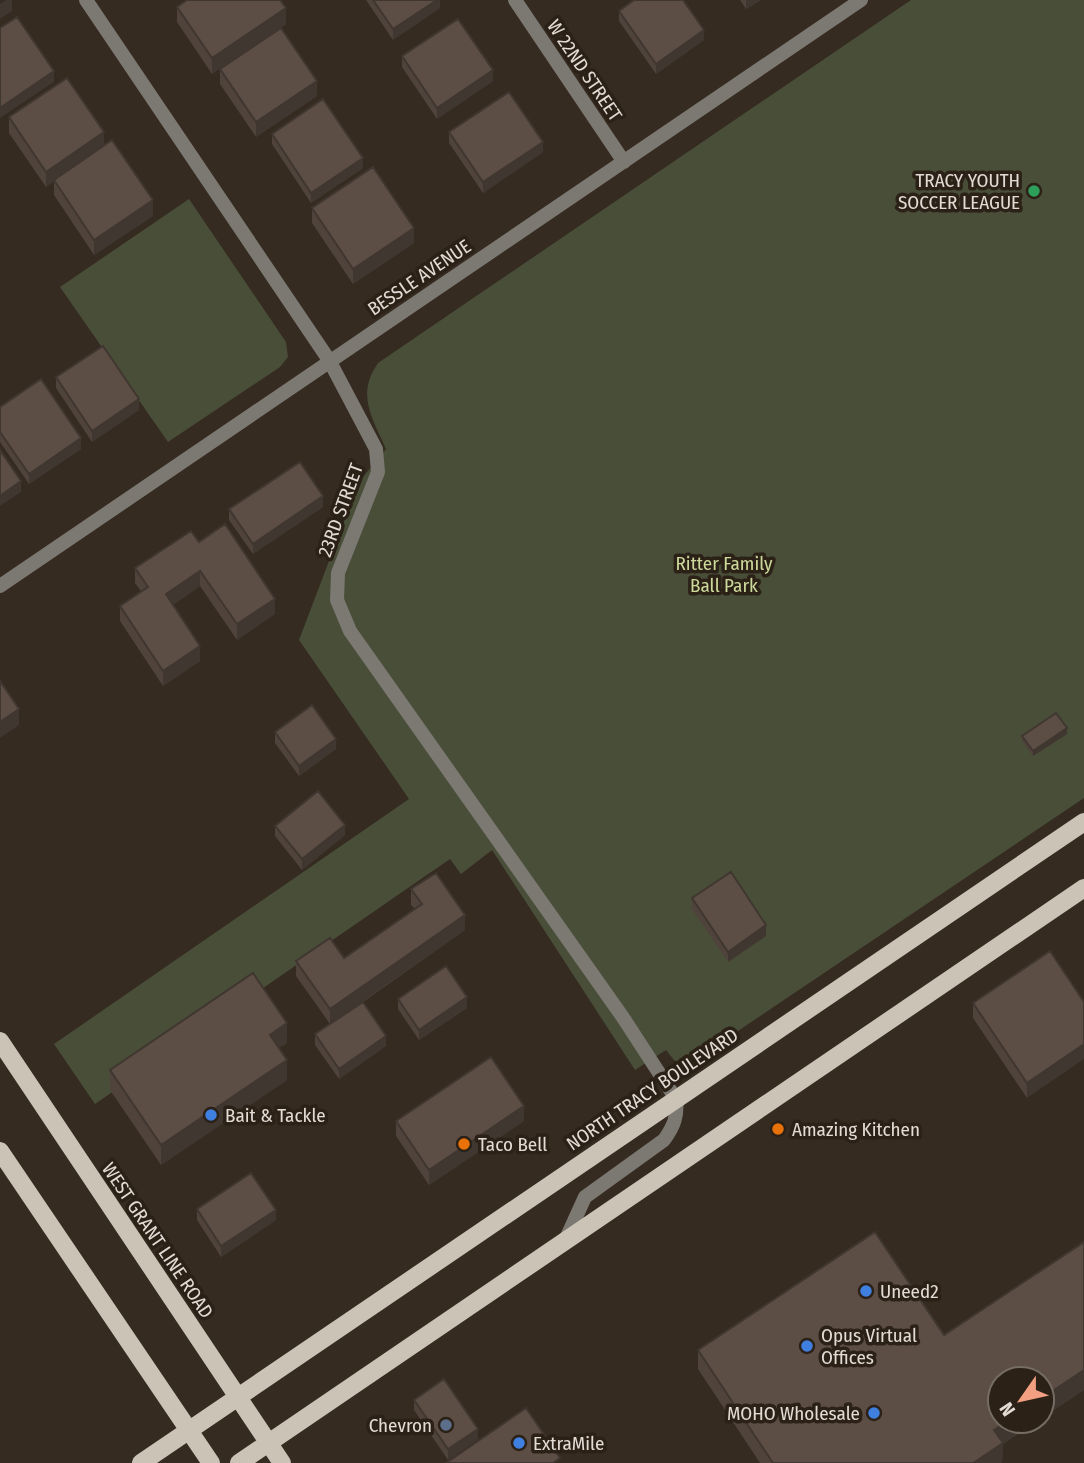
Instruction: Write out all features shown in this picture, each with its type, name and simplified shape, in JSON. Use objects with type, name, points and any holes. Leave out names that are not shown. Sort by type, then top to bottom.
[{"type":"main road","name":"NORTH TRACY BOULEVARD","points":[[141,1463],[1084,822]]},
{"type":"main road","points":[[239,1463],[1084,888]]},
{"type":"main road","name":"WEST GRANT LINE ROAD","points":[[0,1041],[282,1463]]},
{"type":"main road","points":[[0,1151],[211,1463]]},
{"type":"street","name":"23RD STREET","points":[[86,0],[330,360],[376,449],[378,472],[338,573],[337,600],[350,631],[622,1016],[676,1098]]},
{"type":"street","name":"W 22ND STREET","points":[[515,0],[624,162]]},
{"type":"street","name":"BESSLE AVENUE","points":[[0,586],[862,0]]},
{"type":"street","points":[[565,1241],[585,1197],[664,1140],[673,1129],[678,1112],[676,1098]]},
{"type":"green space","name":"Ritter Family Ball Park","points":[[911,0],[1084,0],[1084,798],[686,1066],[674,1060],[666,1050],[635,1070],[492,850],[461,874],[450,859],[95,1104],[54,1044],[409,799],[299,640],[359,482],[386,449],[368,406],[367,396],[371,375],[378,363]]},
{"type":"green space","points":[[189,199],[286,342],[288,357],[280,367],[168,442],[60,287]]},
{"type":"building","points":[[187,0],[280,0],[286,8],[212,58],[177,7]]},
{"type":"building","points":[[373,0],[437,0],[393,29]]},
{"type":"building","points":[[634,0],[683,0],[704,30],[656,64],[619,11]]},
{"type":"building","points":[[17,17],[54,71],[0,108],[0,28]]},
{"type":"building","points":[[458,19],[493,70],[437,108],[402,56]]},
{"type":"building","points":[[281,28],[317,81],[256,122],[220,69]]},
{"type":"building","points":[[67,78],[104,132],[46,172],[9,117]]},
{"type":"building","points":[[509,92],[543,142],[483,182],[449,132]]},
{"type":"building","points":[[323,99],[363,158],[311,193],[272,134]]},
{"type":"building","points":[[112,140],[153,200],[94,240],[54,180]]},
{"type":"building","points":[[373,167],[414,228],[353,269],[312,208]]},
{"type":"building","points":[[103,346],[139,399],[92,431],[56,377]]},
{"type":"building","points":[[41,379],[81,438],[29,474],[0,432],[0,407]]},
{"type":"building","points":[[0,450],[21,481],[0,496]]},
{"type":"building","points":[[300,462],[323,496],[253,544],[229,509]]},
{"type":"building","points":[[225,524],[275,599],[237,624],[200,571],[166,594],[200,646],[163,671],[120,606],[148,587],[135,568],[191,531],[199,542]]},
{"type":"building","points":[[0,681],[19,709],[0,722]]},
{"type":"building","points":[[312,705],[336,739],[299,766],[275,732]]},
{"type":"building","points":[[1056,713],[1067,728],[1033,751],[1022,736]]},
{"type":"building","points":[[318,791],[345,825],[302,859],[275,826]]},
{"type":"building","points":[[731,872],[766,925],[728,952],[692,898]]},
{"type":"building","points":[[436,873],[465,915],[330,1009],[296,961],[330,938],[344,958],[422,904],[411,889]]},
{"type":"building","points":[[1050,951],[1084,1002],[1084,1044],[1027,1083],[973,1003]]},
{"type":"building","points":[[446,966],[467,997],[419,1030],[398,999]]},
{"type":"building","points":[[253,973],[287,1023],[270,1035],[287,1060],[161,1145],[110,1070]]},
{"type":"building","points":[[363,1002],[386,1036],[339,1069],[315,1034]]},
{"type":"building","points":[[491,1057],[524,1106],[429,1170],[396,1121]]},
{"type":"building","points":[[251,1173],[276,1210],[221,1246],[197,1209]]},
{"type":"building","points":[[875,1232],[944,1335],[1084,1242],[1084,1370],[1056,1389],[1056,1365],[986,1365],[986,1435],[997,1435],[1003,1443],[973,1463],[773,1463],[698,1350]]},
{"type":"building","name":"Chevron","points":[[444,1379],[478,1429],[448,1449],[414,1400]]},
{"type":"building","points":[[526,1408],[560,1458],[553,1463],[446,1463]]},
{"type":"place","name":"TRACY YOUTH SOCCER LEAGUE","points":[[1034,191]]},
{"type":"place","name":"Bait & Tackle","points":[[211,1115]]},
{"type":"place","name":"Amazing Kitchen","points":[[778,1129]]},
{"type":"place","name":"Taco Bell","points":[[464,1144]]},
{"type":"place","name":"Uneed2","points":[[866,1291]]},
{"type":"place","name":"Opus Virtual Offices","points":[[807,1346]]},
{"type":"place","name":"MOHO Wholesale","points":[[874,1413]]},
{"type":"place","name":"Chevron","points":[[446,1425]]},
{"type":"place","name":"ExtraMile","points":[[519,1443]]}]
